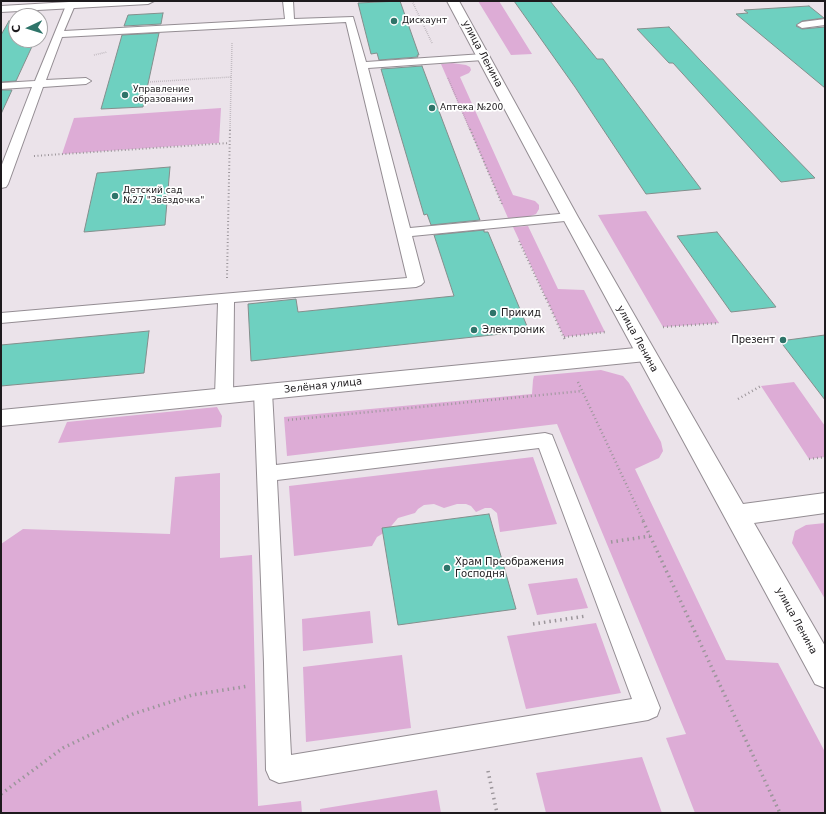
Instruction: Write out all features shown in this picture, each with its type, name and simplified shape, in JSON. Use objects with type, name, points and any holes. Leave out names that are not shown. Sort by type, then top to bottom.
[{"type":"main road","points":[[1,9],[148,1]]},
{"type":"main road","name":"улица Ленина","points":[[453,1],[570,217],[825,674]]},
{"type":"main road","name":"Зелёная улица","points":[[1,418],[646,354]]},
{"type":"main road","points":[[736,515],[825,503]]},
{"type":"lane","points":[[288,1],[290,22]]},
{"type":"lane","points":[[1,184],[38,84],[70,5]]},
{"type":"lane","points":[[1,318],[416,282],[363,65],[350,19],[58,34]]},
{"type":"lane","points":[[802,25],[825,22]]},
{"type":"lane","points":[[363,65],[483,57]]},
{"type":"lane","points":[[1,86],[86,81]]},
{"type":"lane","points":[[403,233],[570,217]]},
{"type":"lane","points":[[224,396],[226,298]]},
{"type":"lane","points":[[263,392],[279,770],[648,708],[545,440],[267,474]]},
{"type":"path","points":[[412,1],[440,60],[510,223],[564,337],[573,362],[574,372],[582,391],[780,813]]},
{"type":"path","points":[[226,298],[232,24]]},
{"type":"path","points":[[148,82],[231,77]]},
{"type":"path","points":[[11,158],[229,143]]},
{"type":"path","points":[[663,327],[719,323]]},
{"type":"path","points":[[564,337],[605,332]]},
{"type":"path","points":[[738,399],[761,386]]},
{"type":"path","points":[[265,422],[582,391]]},
{"type":"path","points":[[809,459],[825,457]]},
{"type":"path","points":[[608,543],[650,536]]},
{"type":"path","points":[[533,624],[611,612]]},
{"type":"path","points":[[1,794],[63,748],[133,714],[192,696],[255,685]]},
{"type":"path","points":[[488,771],[497,813]]},
{"type":"shaded area","points":[[478,1],[499,1],[532,54],[511,55]]},
{"type":"shaded area","points":[[452,63],[470,67],[471,70],[469,73],[460,77],[513,195],[535,201],[539,205],[539,209],[536,214],[528,217],[508,218],[441,64]]},
{"type":"shaded area","points":[[221,108],[219,143],[62,154],[74,118]]},
{"type":"shaded area","points":[[646,211],[719,323],[663,327],[598,215]]},
{"type":"shaded area","points":[[528,226],[558,289],[584,290],[605,332],[564,337],[513,227]]},
{"type":"shaded area","points":[[601,370],[623,376],[629,383],[661,442],[663,451],[659,458],[635,469],[726,660],[778,663],[825,752],[825,813],[695,813],[666,738],[686,734],[557,424],[287,456],[284,417],[532,394],[534,376]]},
{"type":"shaded area","points":[[794,382],[825,426],[825,457],[809,459],[761,386]]},
{"type":"shaded area","points":[[217,407],[222,416],[221,427],[58,443],[67,422]]},
{"type":"shaded area","points":[[533,457],[557,524],[500,532],[497,513],[491,508],[485,508],[476,512],[471,506],[466,504],[457,504],[444,508],[434,504],[424,505],[415,513],[398,518],[387,531],[377,537],[372,546],[294,556],[289,486]]},
{"type":"shaded area","points":[[220,473],[220,558],[252,555],[258,806],[301,801],[302,813],[1,813],[1,544],[23,529],[170,534],[175,477]]},
{"type":"shaded area","points":[[825,523],[825,599],[792,543],[795,531],[806,525]]},
{"type":"shaded area","points":[[577,578],[588,608],[537,615],[528,584]]},
{"type":"shaded area","points":[[370,611],[373,643],[303,651],[302,619]]},
{"type":"shaded area","points":[[596,623],[621,693],[526,709],[507,636]]},
{"type":"shaded area","points":[[402,655],[411,728],[306,742],[303,667]]},
{"type":"shaded area","points":[[642,757],[662,813],[546,813],[536,773]]},
{"type":"shaded area","points":[[437,790],[441,813],[320,813],[320,809]]},
{"type":"building","points":[[400,1],[419,55],[417,55],[418,57],[379,60],[377,53],[371,54],[358,3]]},
{"type":"building","points":[[514,1],[550,1],[597,59],[603,59],[701,189],[646,194],[575,87]]},
{"type":"building","points":[[809,6],[824,18],[802,21],[796,26],[802,29],[825,27],[825,88],[736,14],[748,13],[744,10]]},
{"type":"building","points":[[163,13],[161,24],[124,26],[128,15]]},
{"type":"building","points":[[8,23],[8,48],[31,48],[16,81],[1,82],[1,35]]},
{"type":"building","points":[[669,27],[815,178],[781,182],[673,63],[669,63],[637,29]]},
{"type":"building","name":"Управление образования","points":[[159,33],[143,107],[101,109],[122,35]]},
{"type":"building","points":[[422,66],[480,220],[431,225],[427,214],[424,215],[381,69]]},
{"type":"building","points":[[1,90],[12,90],[1,114]]},
{"type":"building","name":"Детский сад №27 \"Звёздочка\"","points":[[170,167],[165,225],[84,232],[97,173]]},
{"type":"building","points":[[484,230],[484,232],[488,232],[529,331],[251,361],[248,304],[296,299],[298,312],[454,296],[434,235]]},
{"type":"building","points":[[717,232],[776,307],[731,312],[677,236]]},
{"type":"building","points":[[149,331],[144,373],[1,386],[1,345]]},
{"type":"building","points":[[825,335],[825,400],[780,341]]},
{"type":"building","name":"Храм Преображения Господня","points":[[489,514],[516,609],[398,625],[382,528]]},
{"type":"place","name":"Дискаунт","points":[[394,21]]},
{"type":"place","name":"Управление образования","points":[[125,95]]},
{"type":"place","name":"Аптека №200","points":[[432,108]]},
{"type":"place","name":"Детский сад №27 \"Звёздочка\"","points":[[115,196]]},
{"type":"place","name":"Прикид","points":[[493,313]]},
{"type":"place","name":"Электроник","points":[[474,330]]},
{"type":"place","name":"Презент","points":[[783,340]]},
{"type":"place","name":"Храм Преображения Господня","points":[[447,568]]}]
